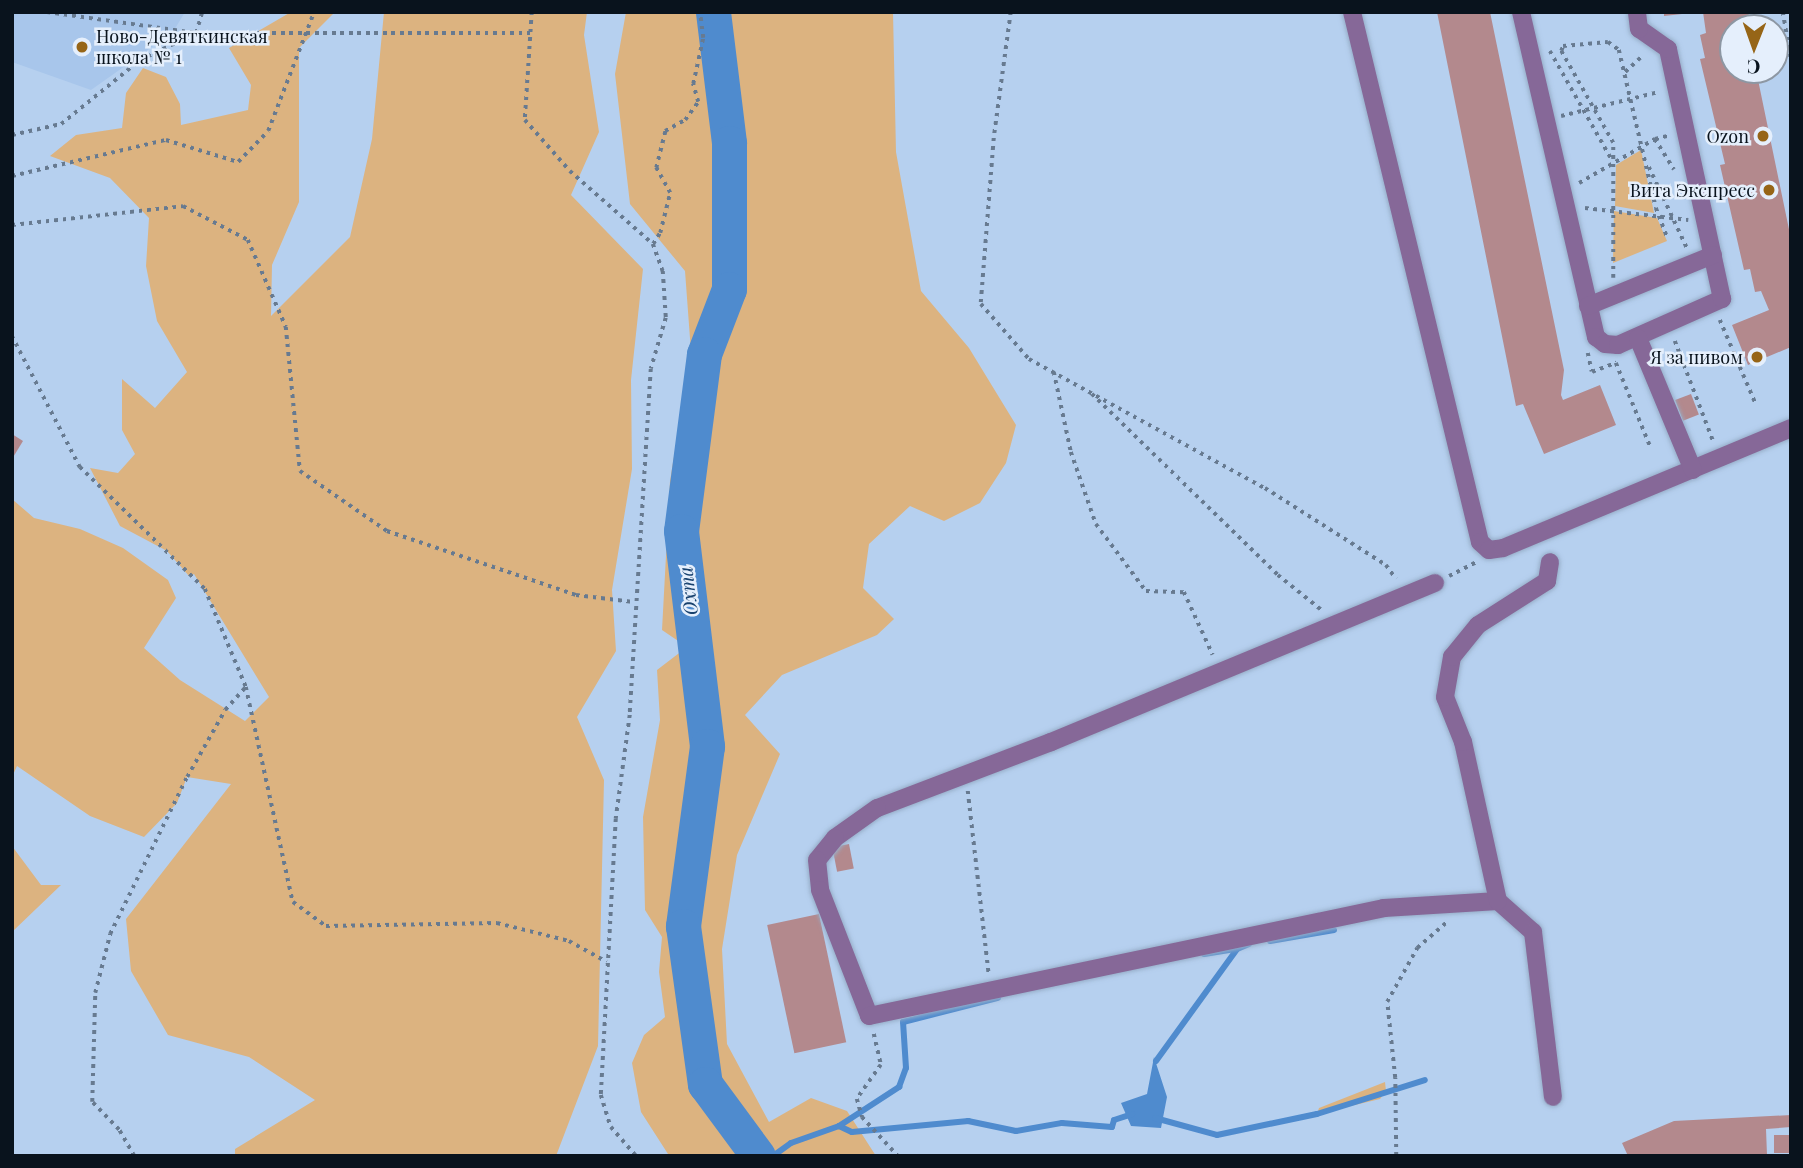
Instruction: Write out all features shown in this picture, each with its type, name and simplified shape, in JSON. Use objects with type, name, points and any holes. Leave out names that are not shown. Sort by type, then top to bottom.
[{"type":"lane","points":[[1352,12],[1480,542],[1489,550],[1503,548],[1791,428]]},
{"type":"lane","points":[[1536,12],[1522,13],[1527,42],[1596,337],[1605,344],[1638,338],[1719,303],[1722,293],[1668,49],[1639,29],[1637,12]]},
{"type":"lane","points":[[1588,306],[1713,255]]},
{"type":"lane","points":[[1638,338],[1693,470]]},
{"type":"lane","points":[[1550,562],[1547,581],[1478,625],[1452,657],[1445,698],[1464,742],[1490,882],[1498,901],[1533,932],[1553,1097]]},
{"type":"lane","points":[[1435,583],[1336,621],[1222,673],[877,808],[835,838],[817,860],[820,890],[869,1016],[1384,908],[1498,901]]},
{"type":"path","points":[[47,12],[197,33],[531,33]]},
{"type":"path","points":[[197,33],[202,12]]},
{"type":"path","points":[[12,176],[166,140],[238,162],[268,131],[314,12]]},
{"type":"path","points":[[533,12],[525,120],[570,171],[653,244],[663,271],[666,318],[651,369],[634,602],[630,715],[616,819],[601,1095],[611,1127],[636,1156]]},
{"type":"path","points":[[653,244],[660,233],[670,193],[656,168],[665,131],[685,120],[698,102],[693,84],[703,38],[701,12]]},
{"type":"path","points":[[1011,12],[994,138],[981,304],[1030,359],[1305,513],[1387,565],[1406,594]]},
{"type":"path","points":[[1783,12],[1791,59]]},
{"type":"path","points":[[12,135],[61,124],[141,60],[197,33]]},
{"type":"path","points":[[1527,42],[1546,43],[1614,163]]},
{"type":"path","points":[[1619,293],[1610,269],[1613,143],[1560,51],[1563,46],[1616,45],[1658,216],[1668,239]]},
{"type":"path","points":[[1545,120],[1676,87]]},
{"type":"path","points":[[1594,129],[1603,124]]},
{"type":"path","points":[[1564,200],[1614,163],[1642,147],[1686,132]]},
{"type":"path","points":[[1646,164],[1692,264]]},
{"type":"path","points":[[1564,200],[1706,223]]},
{"type":"path","points":[[12,225],[183,206],[248,240],[286,327],[300,471],[387,531],[576,595],[634,602]]},
{"type":"path","points":[[1719,318],[1755,402]]},
{"type":"path","points":[[12,336],[80,467],[205,589],[246,687],[293,902],[326,926],[498,923],[569,941],[607,963]]},
{"type":"path","points":[[1055,372],[1071,452],[1096,524],[1146,591],[1184,592],[1222,673]]},
{"type":"path","points":[[1088,390],[1278,575],[1336,621]]},
{"type":"path","points":[[1435,583],[1482,559]]},
{"type":"path","points":[[134,1156],[119,1130],[92,1102],[95,993],[110,934],[187,777],[225,710],[246,687]]},
{"type":"path","points":[[966,775],[984,951],[992,990]]},
{"type":"path","points":[[1396,1156],[1395,1078],[1387,1002],[1417,948],[1468,903]]},
{"type":"path","points":[[869,1016],[881,1065],[857,1099],[862,1117],[898,1156]]},
{"type":"shaded area","name":"Ново-Девяткинская школа № 1","points":[[12,12],[185,12],[173,32],[91,90],[12,62]]},
{"type":"shaded area","points":[[291,12],[335,12],[299,48],[299,202],[272,265],[271,316],[350,237],[372,139],[384,12],[587,12],[584,35],[599,132],[571,195],[643,269],[631,380],[632,469],[612,590],[616,651],[577,717],[604,780],[598,1046],[556,1156],[235,1156],[235,1149],[315,1100],[249,1057],[168,1035],[131,971],[126,919],[231,784],[187,777],[177,803],[144,837],[90,816],[17,766],[12,777],[12,499],[34,518],[80,529],[123,548],[168,580],[176,598],[144,648],[180,680],[245,721],[269,697],[194,574],[189,576],[167,551],[120,526],[90,468],[118,473],[135,454],[122,430],[122,379],[155,408],[187,372],[157,321],[146,266],[149,218],[110,178],[50,156],[76,135],[122,128],[126,93],[143,68],[166,77],[180,104],[181,125],[248,110],[251,85],[229,48]]},
{"type":"shaded area","points":[[626,12],[893,12],[896,152],[921,291],[969,348],[1016,425],[1006,463],[980,503],[944,521],[910,506],[869,544],[863,588],[894,619],[877,635],[782,675],[745,715],[780,754],[737,855],[722,949],[727,1044],[769,1122],[811,1098],[847,1111],[876,1156],[668,1154],[641,1112],[632,1063],[644,1035],[665,1017],[659,972],[662,937],[645,910],[643,817],[660,720],[657,670],[687,647],[662,630],[670,481],[691,352],[685,271],[630,204],[615,74]]},
{"type":"shaded area","points":[[1641,150],[1654,213],[1615,206],[1616,165]]},
{"type":"shaded area","points":[[1614,211],[1657,218],[1667,241],[1613,263]]},
{"type":"shaded area","points":[[12,846],[41,885],[61,885],[12,932]]},
{"type":"shaded area","points":[[1385,1082],[1386,1091],[1380,1099],[1317,1114],[1319,1108]]},
{"type":"water","points":[[1154,1057],[1167,1097],[1161,1128],[1131,1126],[1121,1103],[1147,1094]]},
{"type":"building","points":[[1437,12],[1490,12],[1564,370],[1561,395],[1563,400],[1600,385],[1616,425],[1544,454],[1523,404],[1516,406]]},
{"type":"building","points":[[1664,12],[1682,12],[1682,14],[1664,16]]},
{"type":"building","points":[[1703,12],[1748,12],[1719,14],[1719,84],[1759,84],[1791,239],[1791,347],[1748,365],[1732,325],[1769,310],[1761,291],[1755,292],[1750,269],[1744,270],[1720,165],[1725,164],[1700,59],[1705,58],[1700,35],[1706,33]]},
{"type":"building","points":[[1691,394],[1699,415],[1683,421],[1675,400]]},
{"type":"building","points":[[12,434],[23,441],[12,459]]},
{"type":"building","points":[[849,844],[854,869],[837,872],[832,847]]},
{"type":"building","points":[[819,914],[846,1042],[794,1053],[767,925]]},
{"type":"building","points":[[1791,1115],[1791,1127],[1766,1129],[1767,1155],[1628,1156],[1622,1143],[1674,1121]]},
{"type":"building","points":[[1774,1135],[1791,1135],[1791,1153],[1774,1153]]},
{"type":"waterway","name":"Охта","points":[[713,12],[729,143],[729,289],[704,354],[681,531],[707,746],[683,926],[705,1084],[758,1156]]},
{"type":"waterway","points":[[1270,941],[1334,930]]},
{"type":"waterway","points":[[1156,1061],[1237,949],[1249,944]]},
{"type":"waterway","points":[[1204,954],[1237,949]]},
{"type":"waterway","points":[[773,1156],[791,1143],[839,1126],[899,1087],[906,1068],[903,1022],[998,998]]},
{"type":"waterway","points":[[1155,1118],[1217,1135],[1317,1114],[1425,1080]]},
{"type":"waterway","points":[[839,1126],[852,1132],[968,1121],[1016,1131],[1062,1123],[1112,1127],[1114,1120],[1132,1114]]},
{"type":"place","name":"Ново-Девяткинская школа № 1","points":[[82,47]]},
{"type":"place","name":"Ozon","points":[[1763,136]]},
{"type":"place","name":"Вита Экспресс","points":[[1769,190]]},
{"type":"place","name":"Я за пивом","points":[[1757,357]]}]
